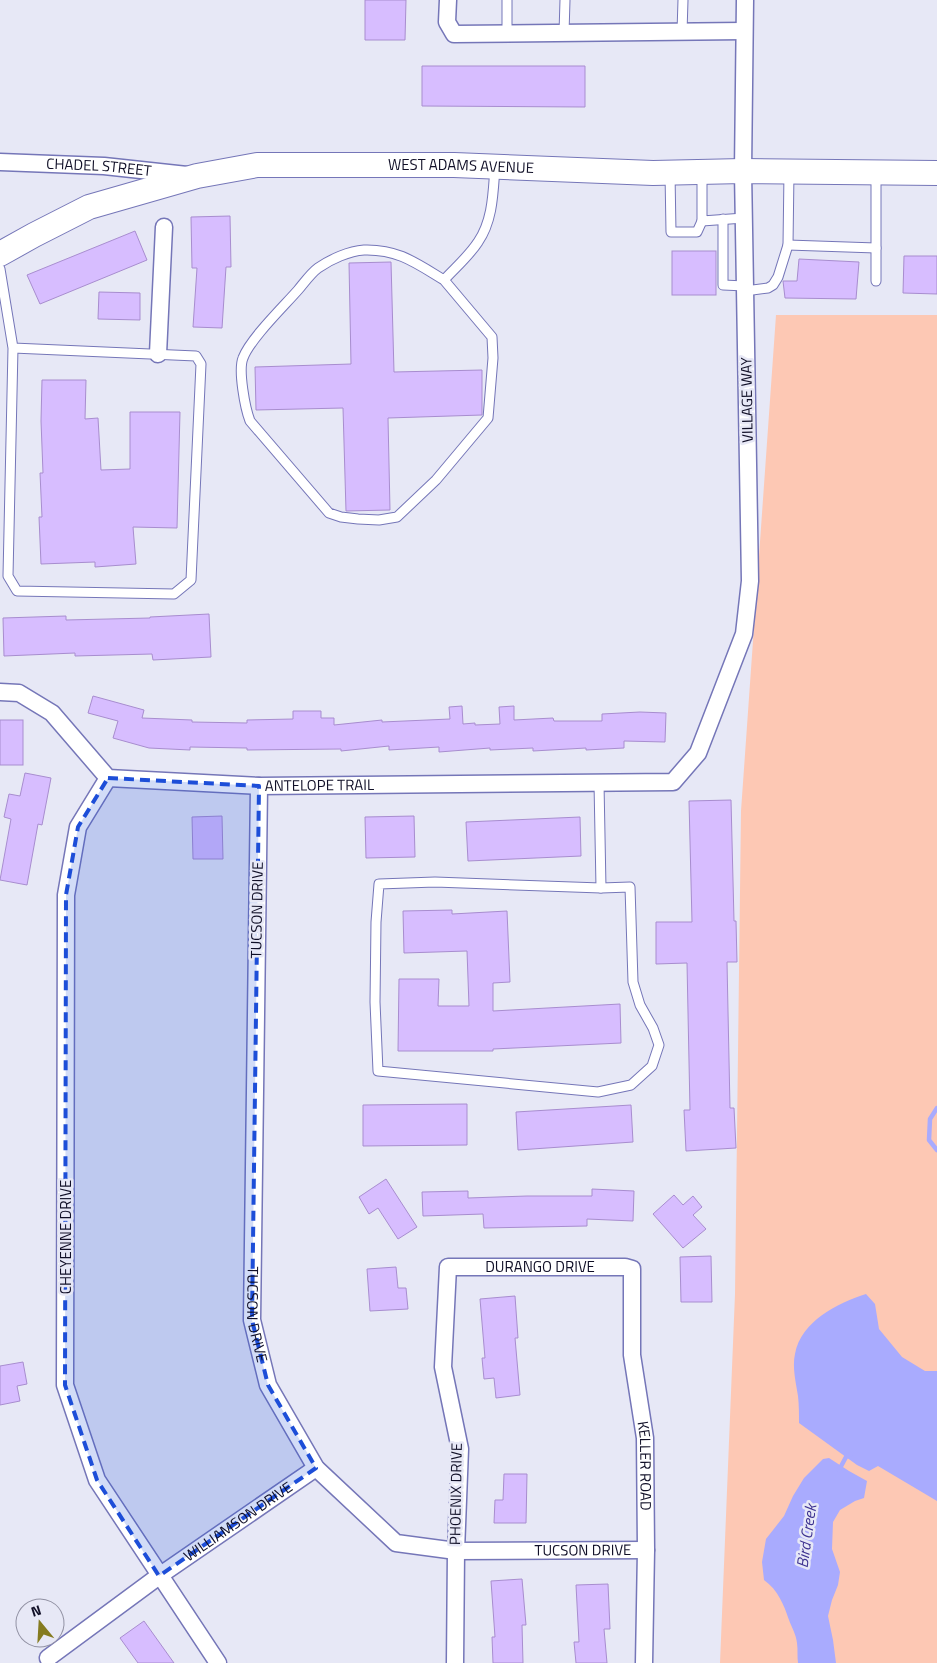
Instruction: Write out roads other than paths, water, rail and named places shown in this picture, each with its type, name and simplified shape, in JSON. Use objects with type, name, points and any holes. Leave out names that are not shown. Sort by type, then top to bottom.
[{"type":"main road","name":"WEST ADAMS AVENUE","points":[[0,254],[89,207],[197,176],[257,165],[454,165],[653,173],[743,171],[937,173]]},
{"type":"street","points":[[448,0],[448,22],[454,34],[744,31]]},
{"type":"street","name":"VILLAGE WAY","points":[[673,782],[698,753],[744,634],[750,581],[743,171],[745,0]]},
{"type":"street","name":"CHADEL STREET","points":[[0,162],[104,166],[197,176]]},
{"type":"street","points":[[158,354],[164,227]]},
{"type":"street","points":[[0,692],[19,693],[52,714],[108,778]]},
{"type":"street","name":"ANTELOPE TRAIL","points":[[108,778],[259,786],[673,782]]},
{"type":"street","name":"CHEYENNE DRIVE","points":[[108,778],[78,827],[66,895],[66,1384],[97,1480],[218,1663]]},
{"type":"street","name":"TUCSON DRIVE","points":[[259,786],[252,1320],[268,1384],[316,1468],[396,1543],[456,1551],[646,1550]]},
{"type":"street","name":"DURANGO DRIVE","points":[[448,1267],[625,1267],[632,1270]]},
{"type":"street","name":"PHOENIX DRIVE","points":[[448,1267],[443,1366],[460,1449],[456,1551],[455,1663]]},
{"type":"street","name":"KELLER ROAD","points":[[632,1270],[632,1355],[645,1438],[644,1663]]},
{"type":"street","name":"WILLIAMSON DRIVE","points":[[48,1658],[159,1576],[316,1468]]},
{"type":"lane","points":[[507,0],[507,33]]},
{"type":"lane","points":[[564,33],[565,0]]},
{"type":"lane","points":[[682,32],[683,0]]},
{"type":"lane","points":[[444,280],[478,243],[487,226],[491,210],[495,166]]},
{"type":"lane","points":[[670,172],[671,232],[696,232],[702,221],[702,172]]},
{"type":"lane","points":[[723,219],[723,285],[745,288],[768,288],[773,285],[778,277],[788,245],[789,172]]},
{"type":"lane","points":[[876,172],[876,281]]},
{"type":"lane","points":[[702,221],[744,218]]},
{"type":"lane","points":[[788,245],[876,248]]},
{"type":"lane","points":[[362,250],[386,251],[404,256],[444,280],[492,337],[494,358],[488,418],[436,480],[397,517],[379,520],[358,519],[329,513],[250,421],[245,408],[242,375],[243,358],[254,341],[317,268],[339,256],[362,250]]},
{"type":"lane","points":[[0,269],[13,348],[8,576],[17,591],[174,594],[192,580],[201,364],[196,356],[13,348]]},
{"type":"lane","points":[[599,783],[601,888]]},
{"type":"lane","points":[[435,882],[601,888],[630,887],[633,982],[640,1005],[653,1028],[659,1045],[652,1066],[631,1085],[598,1092],[378,1071],[375,1002],[376,922],[379,884],[435,882]]},
{"type":"water","points":[[866,1294],[875,1304],[879,1329],[902,1357],[925,1371],[937,1371],[937,1501],[878,1466],[869,1471],[857,1465],[799,1423],[794,1364],[799,1342],[805,1332],[822,1315],[833,1308]]},
{"type":"water","points":[[829,1458],[867,1481],[864,1498],[840,1510],[833,1522],[832,1549],[840,1572],[828,1616],[836,1663],[798,1663],[795,1634],[780,1598],[764,1580],[762,1562],[766,1539],[784,1516],[804,1478],[823,1459]]},
{"type":"waterway","points":[[937,1108],[930,1119],[929,1140],[937,1150]]},
{"type":"waterway","name":"Bird Creek","points":[[839,1470],[846,1457],[851,1454]]}]
